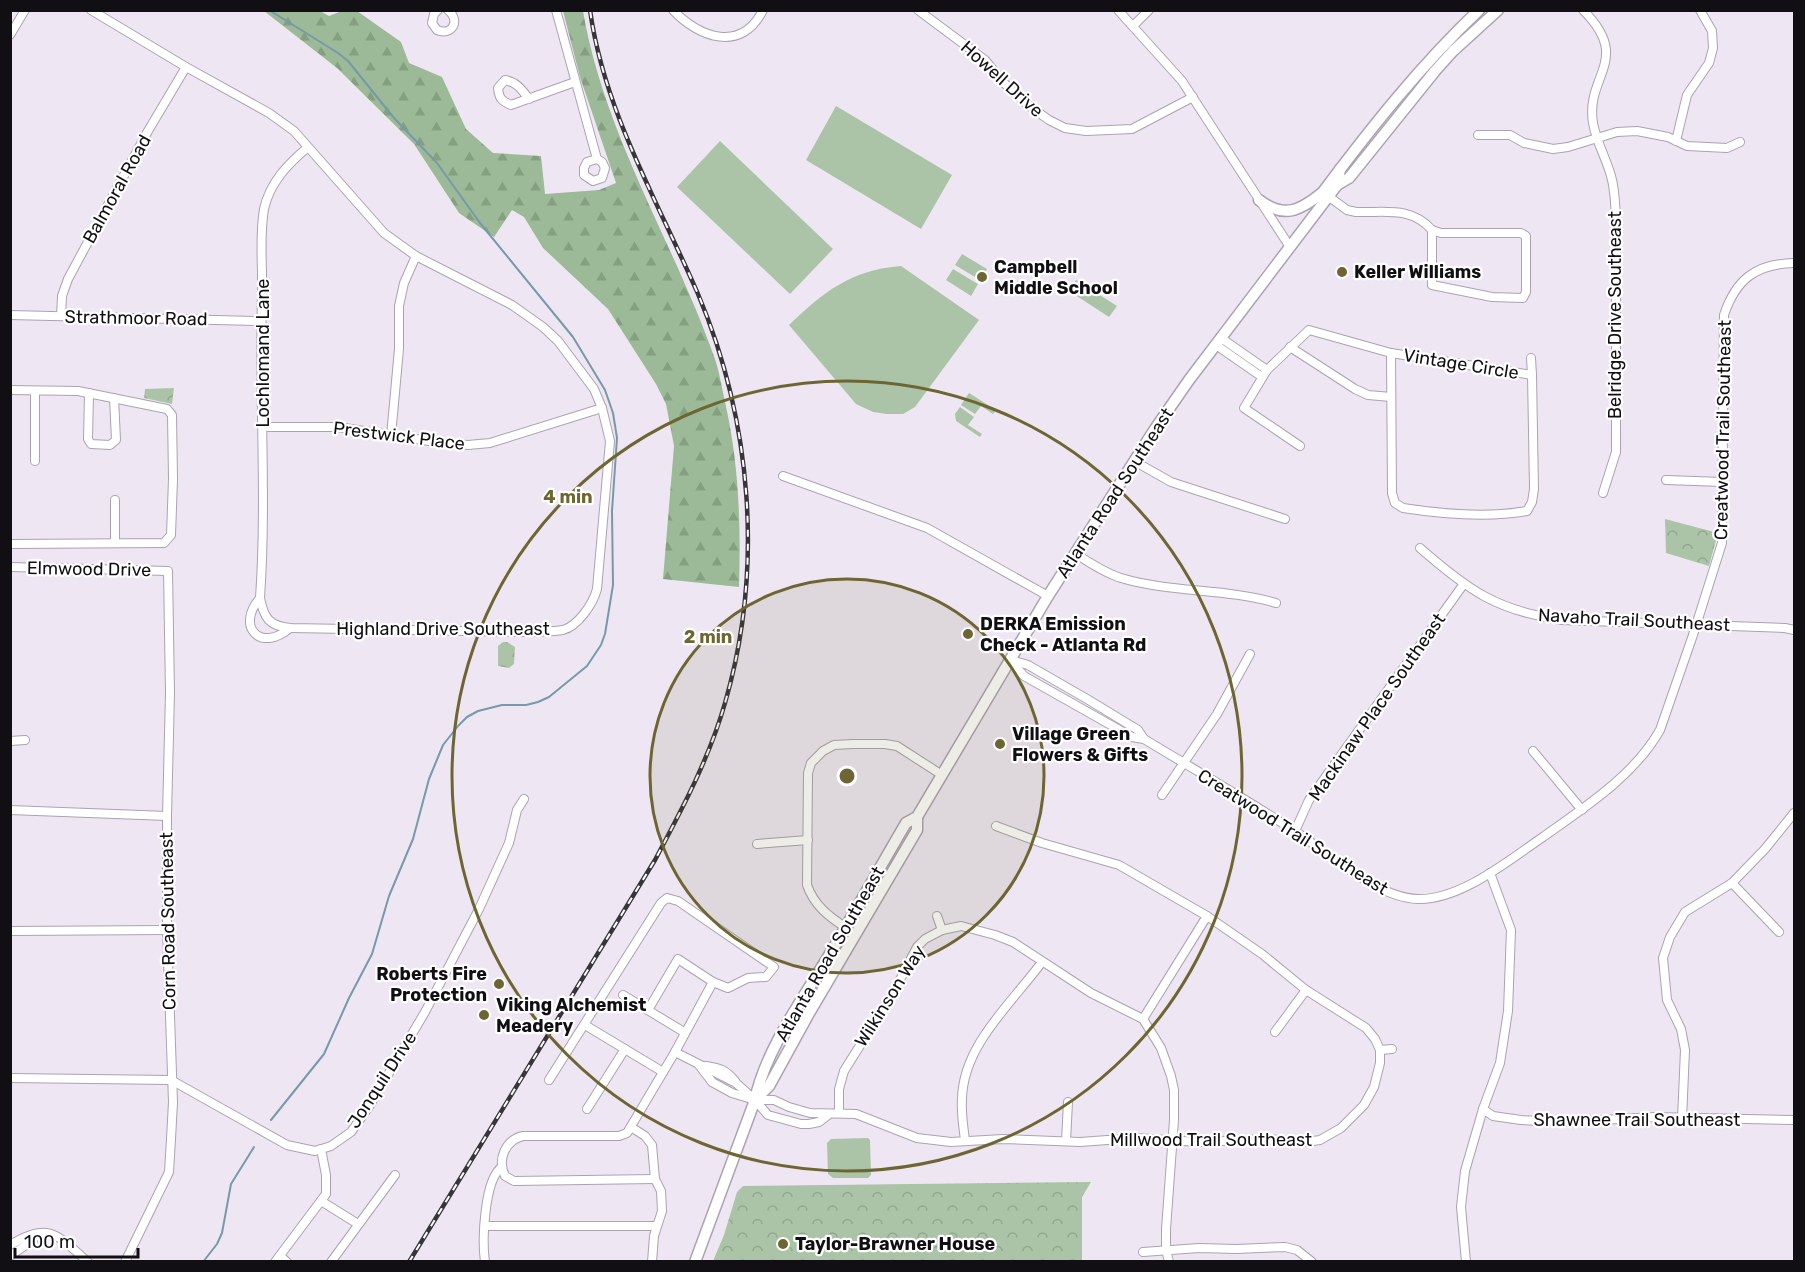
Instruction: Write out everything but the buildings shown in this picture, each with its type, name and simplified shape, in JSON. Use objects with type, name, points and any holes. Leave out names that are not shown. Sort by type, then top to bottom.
[{"type":"main road","name":"Atlanta Road Southeast","points":[[1337,185],[1340,169],[1410,80],[1479,10]]},
{"type":"main road","name":"Atlanta Road Southeast","points":[[755,1100],[769,1086],[917,830],[917,817],[1048,596],[1171,404],[1337,185],[1349,178],[1453,51],[1498,10]]},
{"type":"main road","points":[[1259,200],[1271,209],[1295,210],[1310,203],[1323,192],[1340,169]]},
{"type":"main road","name":"Atlanta Road Southeast","points":[[695,1262],[755,1100],[759,1080],[775,1047],[906,823],[917,817]]},
{"type":"street","points":[[10,35],[25,10]]},
{"type":"street","name":"Highland Drive Southeast","points":[[91,10],[186,67],[269,112],[290,128],[384,234],[416,256],[512,305],[543,327],[558,341],[594,389],[602,408],[610,441],[597,589],[593,602],[586,612],[565,630],[528,632],[279,627],[269,621],[262,610],[261,575]]},
{"type":"street","points":[[437,11],[432,23],[436,30],[445,32],[451,29],[454,23],[453,15],[448,10]]},
{"type":"street","points":[[556,10],[597,159]]},
{"type":"street","points":[[673,10],[696,30],[714,37],[723,37],[741,33],[755,22],[763,10]]},
{"type":"street","name":"Howell Drive","points":[[918,10],[985,60],[1004,83],[1028,105],[1065,128],[1086,131],[1133,128],[1192,97]]},
{"type":"street","points":[[1118,10],[1168,63],[1290,247]]},
{"type":"street","points":[[1133,26],[1149,10]]},
{"type":"street","name":"Belridge Drive Southeast","points":[[1584,10],[1603,35],[1606,50],[1604,71],[1593,103],[1593,122],[1614,186],[1616,218],[1616,452],[1603,493]]},
{"type":"street","points":[[1676,141],[1687,95],[1708,63],[1713,48],[1712,32],[1700,10]]},
{"type":"street","name":"Balmoral Road","points":[[60,316],[68,279],[148,131],[186,67]]},
{"type":"street","points":[[529,99],[575,82]]},
{"type":"street","points":[[1478,135],[1510,135],[1524,143],[1553,149],[1568,147],[1617,132],[1637,131],[1651,132],[1687,146],[1727,148],[1740,142]]},
{"type":"street","name":"Lochlomand Lane","points":[[261,575],[263,427],[261,321],[264,208],[271,188],[280,174],[308,147]]},
{"type":"street","points":[[1328,196],[1347,210],[1356,212],[1412,214],[1424,221],[1432,230],[1441,233],[1521,233],[1527,236],[1526,292],[1523,298],[1492,297],[1432,285],[1432,230]]},
{"type":"street","points":[[391,436],[399,349],[399,306],[404,283],[416,256]]},
{"type":"street","name":"Creatwood Trail Southeast","points":[[1010,660],[1024,676],[1132,737],[1144,739],[1295,831],[1372,884],[1394,896],[1419,899],[1447,895],[1490,873],[1582,810],[1637,762],[1652,744],[1667,714],[1722,543],[1724,315],[1735,290],[1754,272],[1773,264],[1794,263]]},
{"type":"street","name":"Strathmoor Road","points":[[10,315],[261,321]]},
{"type":"street","name":"Vintage Circle","points":[[1300,446],[1244,408],[1264,373],[1309,330],[1391,353],[1532,375]]},
{"type":"street","points":[[1218,341],[1264,373]]},
{"type":"street","points":[[1290,347],[1355,389],[1368,395],[1391,397]]},
{"type":"street","name":"Vintage Circle","points":[[1391,353],[1392,493],[1395,503],[1402,508],[1465,513],[1515,513],[1527,511],[1532,502],[1534,489],[1532,358]]},
{"type":"street","points":[[10,390],[89,393],[170,411],[173,479],[169,539],[159,545],[10,544]]},
{"type":"street","points":[[35,391],[35,461]]},
{"type":"street","points":[[89,393],[88,439],[91,444],[111,444],[116,440],[114,399]]},
{"type":"street","name":"Prestwick Place","points":[[263,427],[338,427],[468,445],[490,443],[602,408]]},
{"type":"street","points":[[1134,461],[1171,482],[1285,519]]},
{"type":"street","points":[[783,476],[927,528],[1048,596]]},
{"type":"street","points":[[1666,480],[1723,482]]},
{"type":"street","points":[[115,500],[115,543]]},
{"type":"street","name":"Navaho Trail Southeast","points":[[1420,548],[1463,585],[1496,603],[1527,614],[1546,618],[1794,630]]},
{"type":"street","points":[[1076,554],[1119,578],[1150,585],[1228,592],[1276,603]]},
{"type":"street","name":"Elmwood Drive","points":[[10,567],[168,571]]},
{"type":"street","name":"Corn Road Southeast","points":[[125,1262],[169,1172],[172,1102],[167,930],[170,693],[168,571]]},
{"type":"street","name":"Mackinaw Place Southeast","points":[[1295,831],[1309,800],[1463,585]]},
{"type":"street","points":[[260,598],[249,614],[249,621],[254,632],[262,638],[273,639],[281,636],[290,628]]},
{"type":"street","points":[[1162,795],[1217,714],[1250,654]]},
{"type":"street","points":[[10,741],[25,740]]},
{"type":"street","points":[[845,927],[819,907],[807,885],[808,773],[811,763],[823,751],[834,745],[885,744],[897,746],[942,774]]},
{"type":"street","points":[[1533,751],[1582,810]]},
{"type":"street","name":"Jonquil Drive","points":[[321,1149],[331,1146],[351,1132],[370,1105],[425,1012],[479,909],[509,843],[517,810],[524,799]]},
{"type":"street","points":[[10,810],[167,816]]},
{"type":"street","points":[[1682,1119],[1685,1050],[1681,1029],[1667,1000],[1663,958],[1670,937],[1685,912],[1732,883],[1765,849],[1794,813]]},
{"type":"street","points":[[996,826],[1042,843],[1119,865],[1207,916],[1262,954],[1305,990],[1366,1028],[1380,1050],[1392,1049]]},
{"type":"street","points":[[757,844],[808,840]]},
{"type":"street","points":[[1466,1262],[1461,1207],[1465,1171],[1483,1109],[1500,1064],[1508,1011],[1511,930],[1490,873]]},
{"type":"street","points":[[1732,883],[1779,932]]},
{"type":"street","points":[[549,1080],[661,903],[667,898],[678,901],[774,967],[766,977],[748,978],[728,988],[713,982],[678,959],[648,1010]]},
{"type":"street","points":[[937,916],[942,930]]},
{"type":"street","points":[[1169,1262],[1166,1249],[1174,1100],[1172,1076],[1161,1048],[1143,1019],[1207,916]]},
{"type":"street","name":"Wilkinson Way","points":[[839,1113],[839,1089],[844,1071],[893,993],[917,947],[925,939],[942,930],[961,927],[1013,942],[1091,993],[1143,1019]]},
{"type":"street","points":[[10,931],[167,930]]},
{"type":"street","points":[[965,1140],[962,1098],[968,1066],[976,1048],[1042,962]]},
{"type":"street","points":[[655,1179],[514,1181],[505,1176],[502,1167],[505,1149],[515,1138],[523,1136],[619,1136],[627,1133],[713,982]]},
{"type":"street","points":[[1275,1032],[1305,990]]},
{"type":"street","points":[[623,995],[684,1032]]},
{"type":"street","points":[[585,1025],[663,1072]]},
{"type":"street","points":[[587,1109],[625,1049]]},
{"type":"street","name":"Millwood Trail Southeast","points":[[755,1100],[774,1100],[799,1111],[828,1115],[856,1114],[917,1138],[951,1142],[1135,1138],[1199,1142],[1266,1139],[1306,1142],[1320,1140],[1341,1128],[1364,1105],[1378,1076],[1380,1050]]},
{"type":"street","points":[[675,1052],[736,1083],[755,1100]]},
{"type":"street","points":[[699,1065],[712,1082],[732,1093],[755,1100]]},
{"type":"street","points":[[10,1078],[171,1080],[287,1145],[302,1149],[321,1149],[326,1194],[280,1260]]},
{"type":"street","name":"Millwood Trail Southeast","points":[[755,1100],[768,1115],[801,1124],[819,1122],[828,1115]]},
{"type":"street","points":[[1066,1141],[1068,1102]]},
{"type":"street","name":"Shawnee Trail Southeast","points":[[1483,1109],[1493,1116],[1567,1122],[1654,1117],[1794,1120]]},
{"type":"street","points":[[631,1127],[645,1136],[652,1145],[655,1179],[661,1191],[663,1206],[656,1226],[652,1262]]},
{"type":"street","points":[[484,1262],[485,1226],[492,1178],[502,1167]]},
{"type":"street","points":[[331,1262],[395,1174]]},
{"type":"street","points":[[321,1201],[358,1224]]},
{"type":"street","points":[[485,1226],[656,1226]]},
{"type":"street","points":[[10,1245],[30,1233],[46,1232],[56,1235],[88,1262]]},
{"type":"street","points":[[10,1256],[33,1240],[37,1234]]},
{"type":"street","points":[[1143,1252],[1166,1249],[1285,1247],[1297,1250],[1312,1262]]},
{"type":"green space","points":[[264,11],[320,11],[329,16],[342,11],[357,11],[401,42],[409,63],[442,77],[466,129],[493,153],[541,156],[545,194],[599,190],[616,183],[580,77],[563,11],[583,11],[593,57],[607,102],[642,189],[699,318],[717,367],[730,425],[736,471],[740,541],[739,587],[663,579],[674,446],[666,404],[656,384],[608,309],[543,248],[524,217],[512,210],[494,237],[459,213],[414,144],[337,68]]},
{"type":"green space","points":[[836,106],[952,175],[921,229],[806,160]]},
{"type":"green space","points":[[720,141],[833,249],[790,294],[677,187]]},
{"type":"green space","points":[[962,254],[987,269],[980,280],[955,265]]},
{"type":"green space","points":[[901,266],[979,320],[915,407],[903,414],[873,412],[856,404],[789,325],[814,302],[839,285],[867,272]]},
{"type":"green space","points":[[953,269],[978,284],[971,296],[946,280]]},
{"type":"green space","points":[[1076,280],[1117,306],[1109,317],[1069,291]]},
{"type":"green space","points":[[174,388],[172,404],[144,398],[145,389]]},
{"type":"green space","points":[[969,393],[996,410],[993,414],[981,406],[975,414],[961,405]]},
{"type":"green space","points":[[960,407],[974,417],[968,425],[982,434],[980,437],[956,421],[955,414]]},
{"type":"green space","points":[[1665,519],[1718,533],[1709,566],[1666,553]]},
{"type":"green space","points":[[503,642],[515,647],[514,664],[509,668],[498,666],[498,646]]},
{"type":"green space","points":[[868,1138],[870,1140],[871,1175],[868,1178],[833,1178],[828,1174],[827,1143],[831,1139]]},
{"type":"green space","points":[[1091,1182],[1082,1197],[1082,1261],[713,1261],[724,1235],[737,1192],[743,1186]]},
{"type":"waterway","points":[[269,10],[348,61],[394,118],[437,163],[480,223],[573,337],[605,390],[613,413],[617,438],[612,511],[613,585],[601,645],[587,666],[549,697],[526,705],[502,705],[478,711],[467,717],[443,745],[429,779],[413,839],[389,896],[372,954],[324,1054],[271,1120]]},
{"type":"waterway","points":[[203,1262],[217,1244],[222,1233],[231,1184],[254,1147]]},
{"type":"railway","points":[[409,1262],[655,860],[675,822],[719,724],[737,652],[745,601],[748,548],[746,496],[741,444],[730,393],[716,343],[698,294],[620,120],[607,84],[590,10]]},
{"type":"place","name":"Keller Williams","points":[[1342,272]]},
{"type":"place","name":"Campbell Middle School","points":[[982,277]]},
{"type":"place","name":"DERKA Emission Check - Atlanta Rd","points":[[968,634]]},
{"type":"place","name":"Village Green Flowers & Gifts","points":[[1000,744]]},
{"type":"place","name":"Roberts Fire Protection","points":[[499,984]]},
{"type":"place","name":"Viking Alchemist Meadery","points":[[484,1015]]},
{"type":"place","name":"Taylor-Brawner House","points":[[783,1244]]}]
